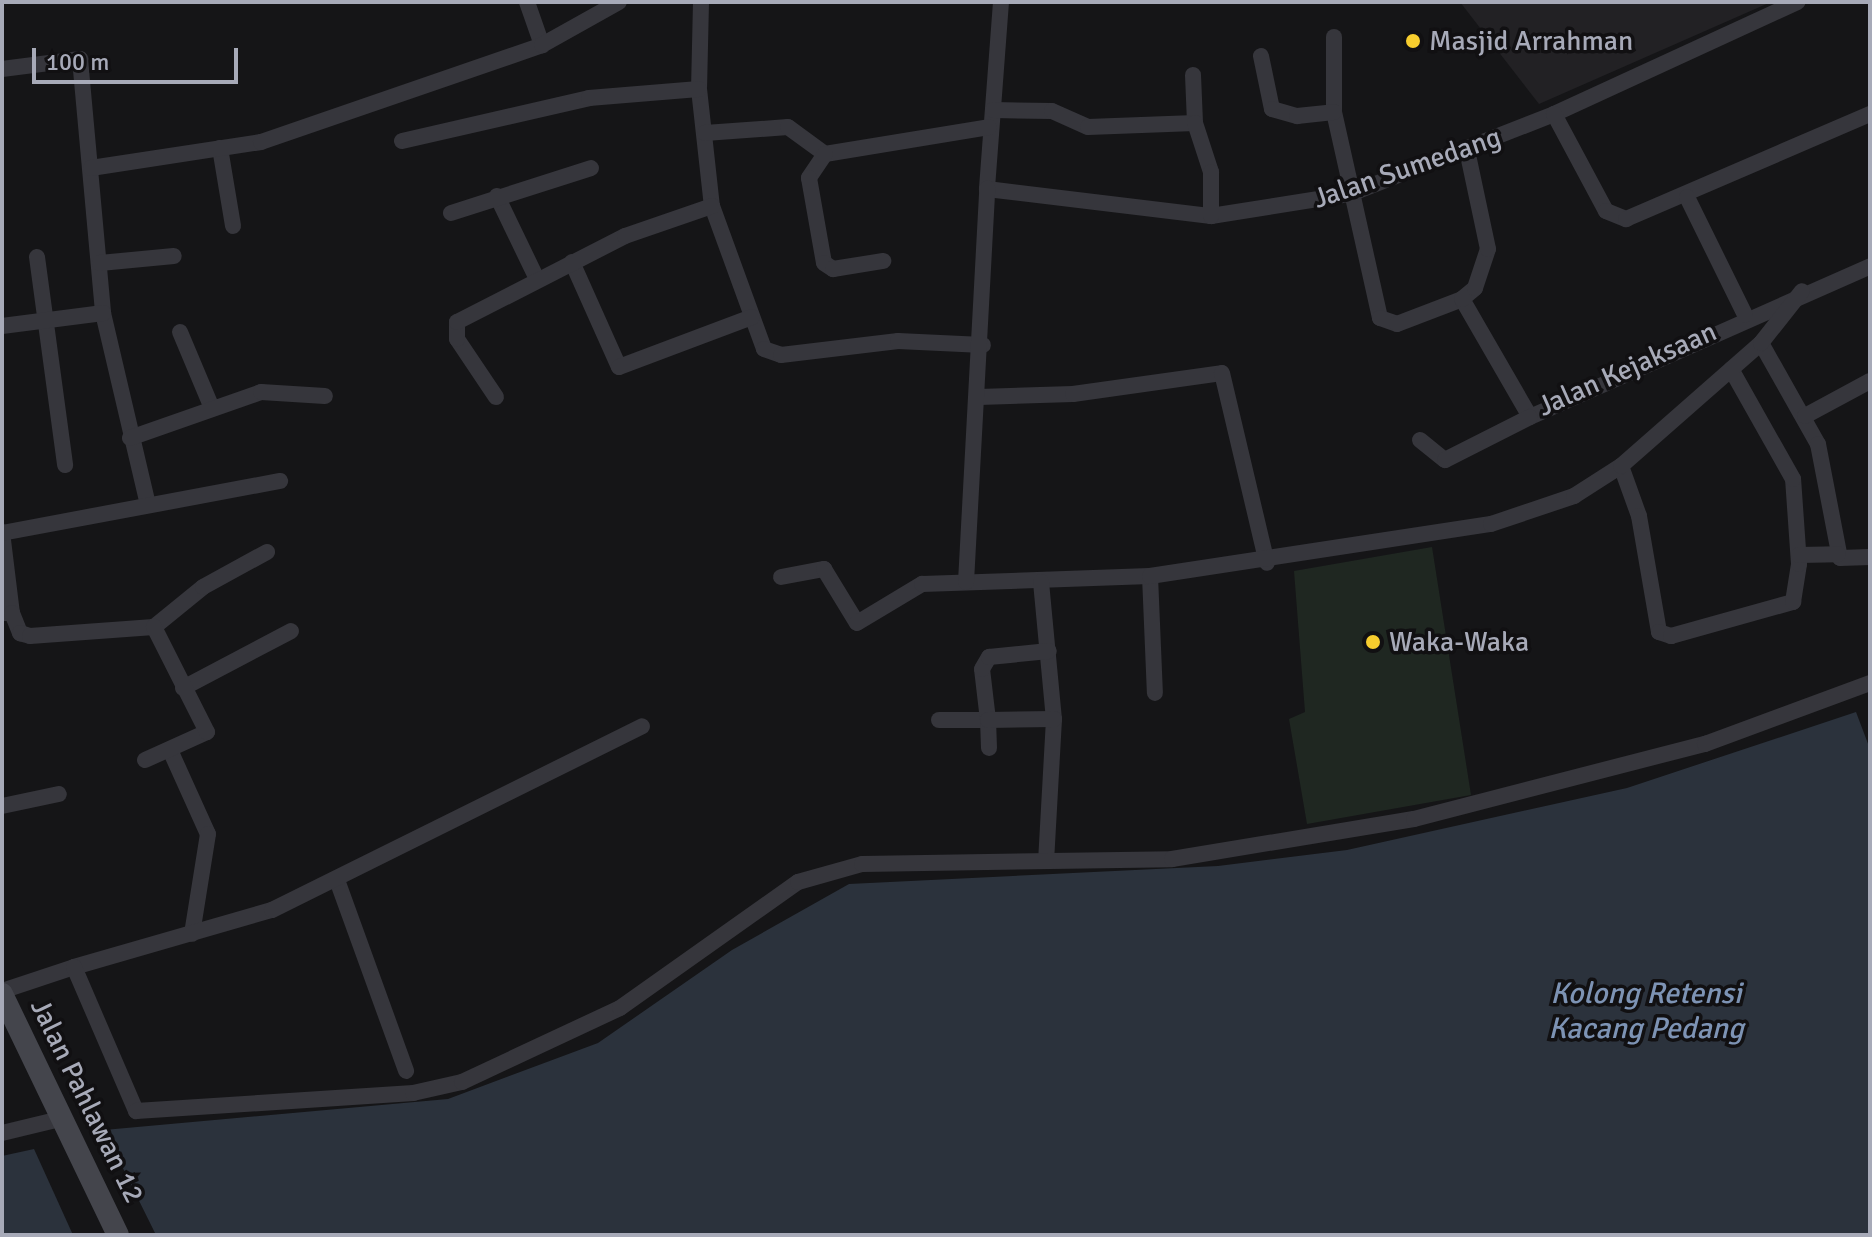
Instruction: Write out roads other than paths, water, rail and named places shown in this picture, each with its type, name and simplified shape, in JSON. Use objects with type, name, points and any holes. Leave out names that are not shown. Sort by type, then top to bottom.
[{"type":"main road","name":"Jalan Pahlawan 12","points":[[2,992],[118,1235]]},
{"type":"street","points":[[527,2],[542,45]]},
{"type":"street","points":[[91,168],[220,148],[362,110],[542,45],[619,2]]},
{"type":"street","points":[[701,2],[699,89],[712,206],[764,349],[774,355],[898,341],[983,345]]},
{"type":"street","points":[[966,582],[983,345],[989,127],[1001,2]]},
{"type":"street","name":"Jalan Sumedang","points":[[987,189],[1211,216],[1350,194],[1554,114],[1798,2]]},
{"type":"street","points":[[1334,37],[1334,112],[1380,318],[1397,324],[1462,299],[1475,288],[1488,249],[1467,150]]},
{"type":"street","points":[[1261,56],[1272,109],[1297,116],[1334,112]]},
{"type":"street","points":[[2,69],[80,59],[103,313],[147,501]]},
{"type":"street","points":[[1193,75],[1195,123],[1211,172],[1211,216]]},
{"type":"street","points":[[402,141],[589,98],[699,89]]},
{"type":"street","points":[[993,110],[1052,111],[1088,127],[1195,123]]},
{"type":"street","points":[[1554,114],[1613,218],[1687,197],[1870,114]]},
{"type":"street","points":[[705,133],[788,127],[825,154],[989,127]]},
{"type":"street","points":[[220,148],[233,226]]},
{"type":"street","points":[[825,154],[809,178],[824,263],[833,269],[883,261]]},
{"type":"street","points":[[451,213],[591,168]]},
{"type":"street","points":[[497,196],[537,279]]},
{"type":"street","points":[[1687,197],[1745,315]]},
{"type":"street","points":[[496,397],[457,339],[457,322],[572,262],[712,206]]},
{"type":"street","points":[[100,263],[174,256]]},
{"type":"street","points":[[37,257],[65,465]]},
{"type":"street","points":[[572,262],[619,367],[752,317]]},
{"type":"street","name":"Jalan Kejaksaan","points":[[1462,299],[1530,417],[1745,315],[1870,266]]},
{"type":"street","points":[[781,577],[824,569],[857,623],[917,585],[1150,576],[1267,563],[1491,524],[1574,496],[1621,466],[1761,343],[1802,291]]},
{"type":"street","points":[[2,326],[103,313]]},
{"type":"street","points":[[180,332],[212,408]]},
{"type":"street","points":[[1761,343],[1805,416],[1827,471],[1838,554]]},
{"type":"street","points":[[1621,466],[1639,516],[1659,632],[1671,636],[1784,609],[1797,590],[1799,555],[1793,479],[1731,369]]},
{"type":"street","points":[[979,397],[1073,394],[1222,373],[1267,563]]},
{"type":"street","points":[[1805,416],[1870,381]]},
{"type":"street","points":[[130,438],[261,392],[325,396]]},
{"type":"street","points":[[1420,440],[1445,460],[1530,417]]},
{"type":"street","points":[[267,552],[203,587],[154,627],[30,636],[20,633],[7,613],[2,533],[147,501],[280,481]]},
{"type":"street","points":[[1799,555],[1870,557]]},
{"type":"street","points":[[1150,576],[1155,693]]},
{"type":"street","points":[[1041,582],[1054,719],[1046,860]]},
{"type":"street","points":[[145,760],[207,732],[154,627]]},
{"type":"street","points":[[183,688],[291,631]]},
{"type":"street","points":[[989,748],[983,661],[1049,651]]},
{"type":"street","points":[[74,967],[136,1111],[413,1093],[462,1082],[620,1008],[798,882],[862,864],[1172,859],[1484,804],[1705,744],[1868,684]]},
{"type":"street","points":[[939,720],[1054,719]]},
{"type":"street","points":[[2,992],[74,967],[192,934],[337,880],[642,726]]},
{"type":"street","points":[[170,750],[208,834],[192,934]]},
{"type":"street","points":[[2,806],[59,794]]},
{"type":"street","points":[[337,880],[406,1071]]},
{"type":"street","points":[[2,1133],[64,1118]]},
{"type":"water","name":"Kolong Retensi Kacang Pedang","points":[[1856,712],[1870,749],[1870,1235],[156,1235],[104,1130],[448,1099],[598,1043],[732,950],[849,884],[1218,866],[1347,850],[1627,788]]},
{"type":"water","points":[[34,1149],[73,1235],[2,1235],[2,1156]]},
{"type":"place","name":"Masjid Arrahman","points":[[1413,41]]},
{"type":"place","name":"Waka-Waka","points":[[1373,642]]}]
